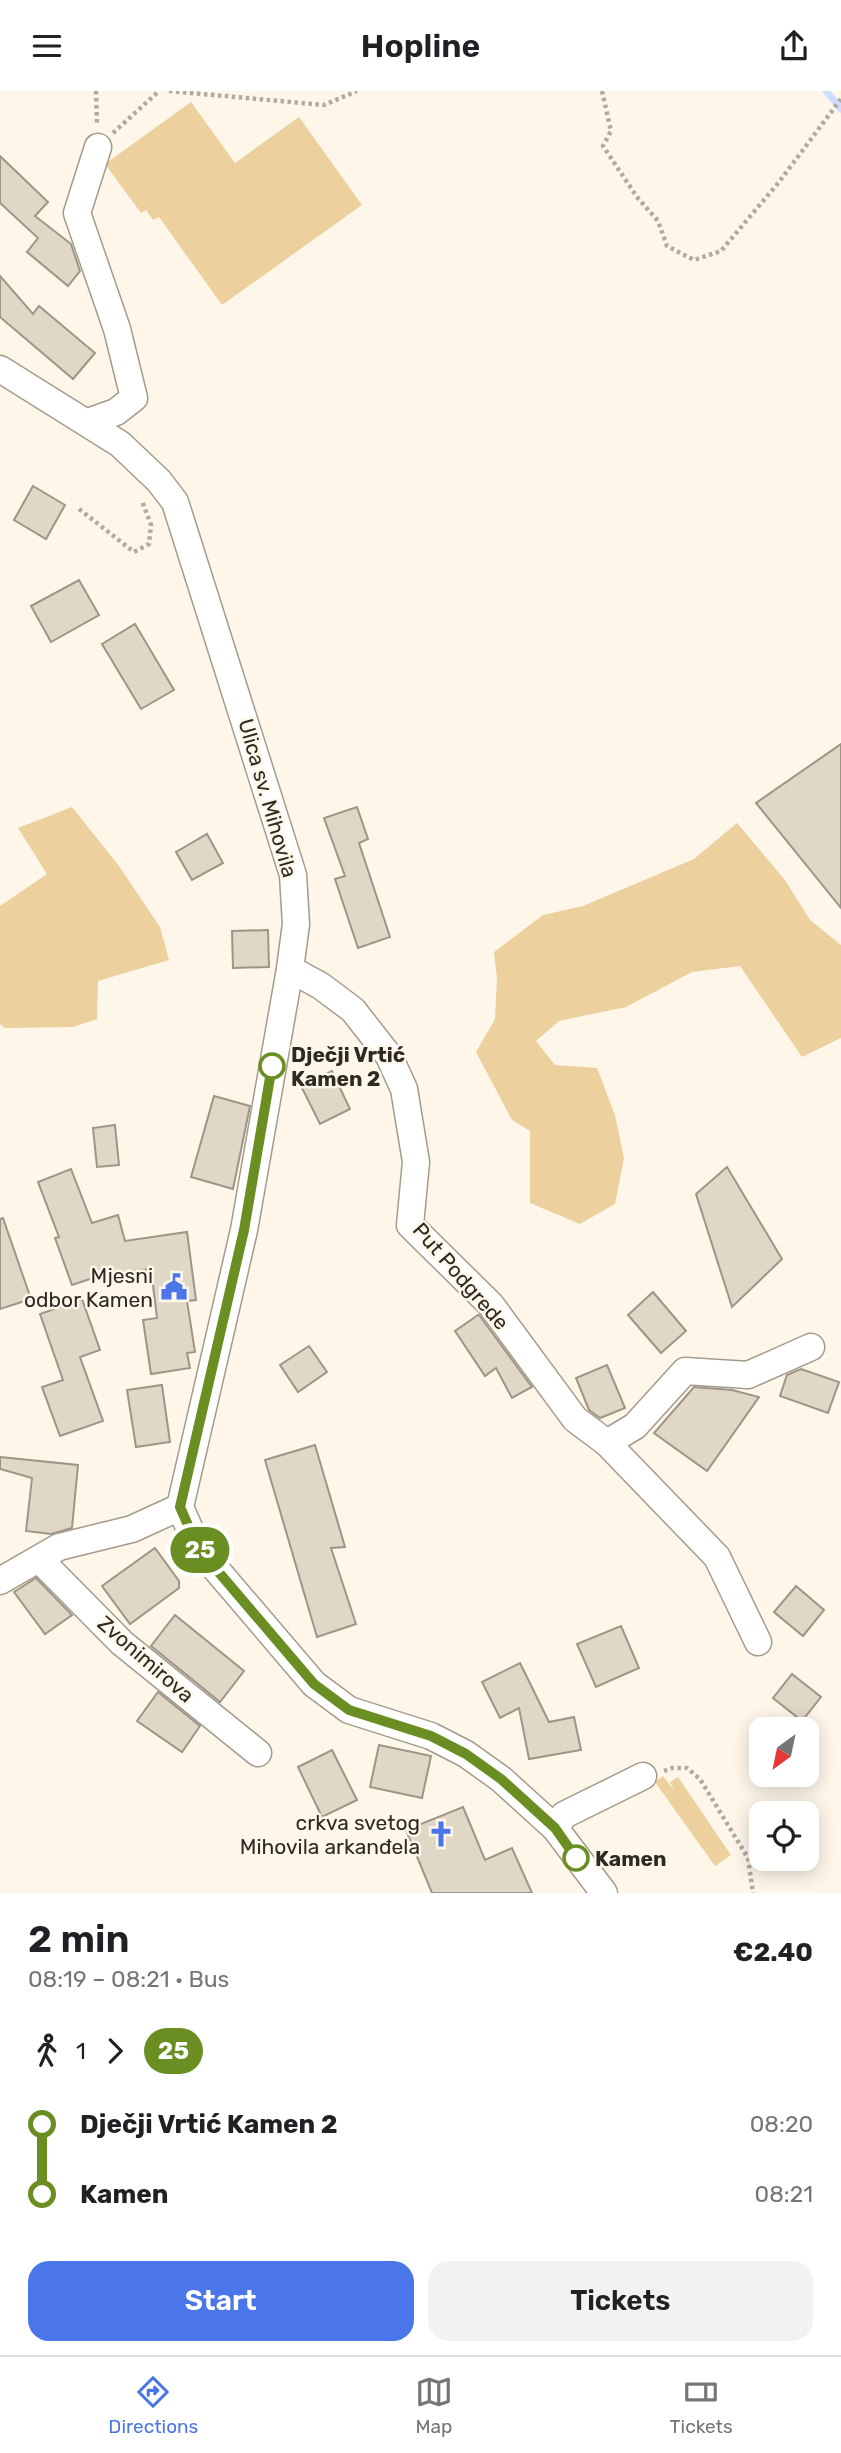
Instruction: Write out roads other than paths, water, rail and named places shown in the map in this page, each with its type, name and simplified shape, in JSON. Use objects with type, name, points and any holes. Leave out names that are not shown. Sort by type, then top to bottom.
[{"type":"street","points":[[88,422],[116,412],[134,398],[117,329],[77,213],[98,147]]},
{"type":"street","name":"Ulica sv. Mihovila","points":[[0,369],[120,444],[159,481],[175,502],[293,875],[296,924],[290,969],[244,1230],[180,1507]]},
{"type":"street","name":"Put Podgrede","points":[[290,969],[321,986],[354,1010],[389,1056],[404,1089],[416,1162],[410,1224],[491,1305],[575,1419],[607,1443]]},
{"type":"street","points":[[758,1641],[717,1557],[607,1443],[635,1426],[685,1371],[748,1375],[811,1347]]},
{"type":"street","points":[[0,1581],[60,1547],[132,1529],[180,1507],[198,1548],[314,1684],[349,1710],[431,1736],[466,1754],[501,1779],[555,1828],[588,1887]]},
{"type":"street","name":"Zvonimirova","points":[[39,1559],[122,1643],[258,1753]]},
{"type":"street","points":[[555,1828],[564,1815],[643,1776]]},
{"type":"waterway","points":[[826,91],[841,109]]},
{"type":"place","name":"Dječji Vrtić Kamen 2","points":[[272,1066]]},
{"type":"place","name":"Mjesni odbor Kamen","points":[[174,1287]]},
{"type":"place","name":"crkva svetog Mihovila arkanđela","points":[[441,1834]]},
{"type":"place","name":"Kamen","points":[[576,1858]]}]
